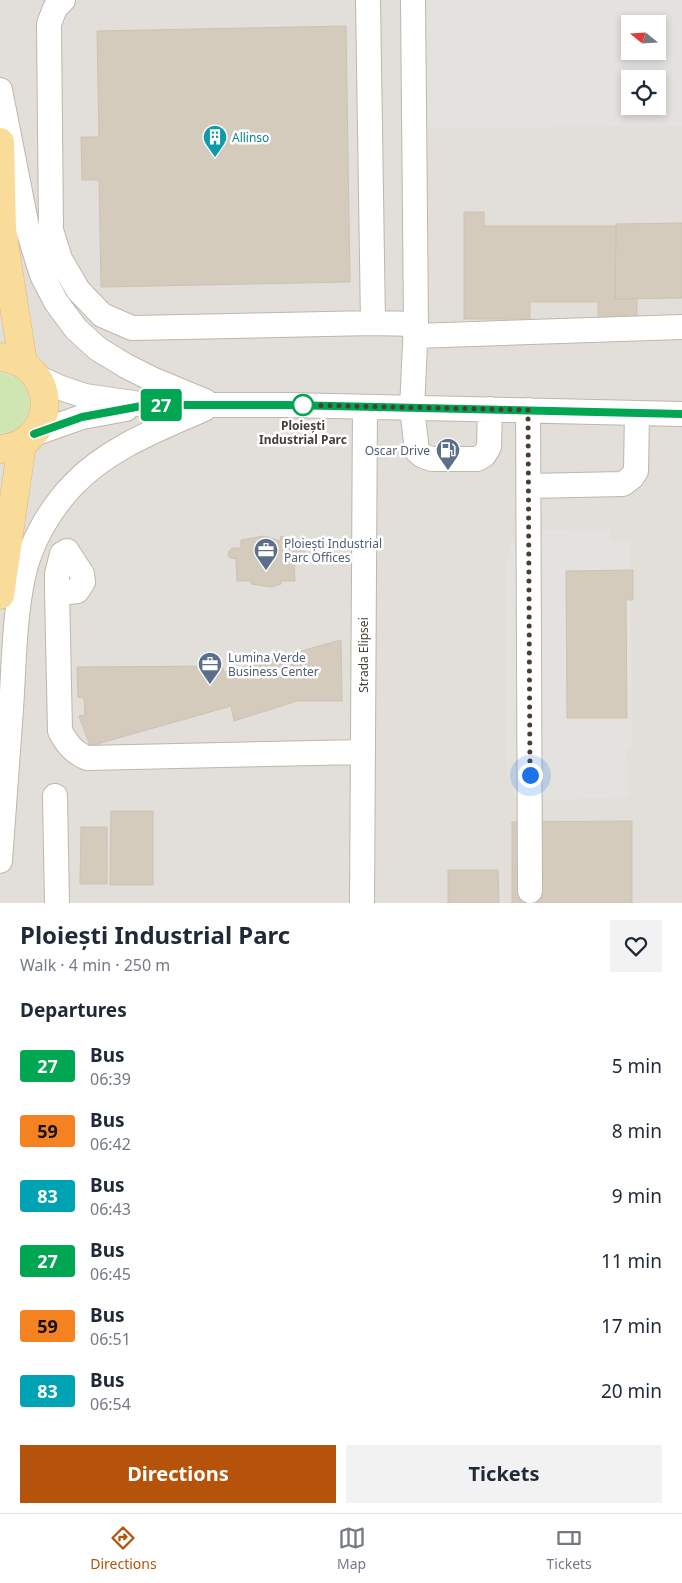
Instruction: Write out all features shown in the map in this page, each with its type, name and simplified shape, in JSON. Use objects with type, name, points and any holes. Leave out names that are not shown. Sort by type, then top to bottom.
[{"type":"main road","points":[[0,142],[1,235],[20,365],[44,390],[46,406],[42,421],[18,442],[0,595]]},
{"type":"street","points":[[63,0],[56,8],[49,24],[51,230],[60,259],[78,290],[102,315],[132,328],[372,323],[416,330],[682,327]]},
{"type":"street","points":[[368,0],[372,323]]},
{"type":"street","points":[[413,0],[416,330],[412,408],[418,451],[423,456],[432,458],[477,459],[484,455],[489,447],[490,410]]},
{"type":"street","points":[[0,90],[27,227],[42,275],[56,302],[76,328],[98,349],[152,379],[213,405]]},
{"type":"street","points":[[20,365],[62,388],[85,396],[147,405],[365,406],[682,414]]},
{"type":"street","points":[[18,442],[82,417],[147,405]]},
{"type":"street","points":[[0,861],[17,622],[23,576],[36,540],[52,511],[74,484],[101,462],[137,440],[213,405]]},
{"type":"street","name":"Strada Elipsei","points":[[362,903],[365,406]]},
{"type":"street","points":[[528,410],[530,891]]},
{"type":"street","points":[[528,486],[623,484],[636,472],[638,413]]},
{"type":"street","points":[[57,591],[60,731],[66,743],[76,754],[87,758],[363,752]]},
{"type":"street","points":[[55,796],[57,903]]},
{"type":"shaded area","points":[[0,0],[682,0],[682,903],[0,903]]},
{"type":"shaded area","points":[[424,0],[682,0],[682,126],[424,128]]},
{"type":"shaded area","points":[[610,529],[611,541],[630,541],[632,748],[627,751],[629,797],[516,801],[507,773],[507,560],[513,541],[535,541],[535,530]]},
{"type":"green space","points":[[0,373],[22,382],[27,391],[30,404],[23,423],[18,428],[4,433],[0,433]]},
{"type":"building","name":"Allinso","points":[[346,26],[350,282],[101,287],[99,180],[82,180],[81,137],[99,137],[97,31]]},
{"type":"building","points":[[464,212],[484,212],[484,226],[616,226],[615,299],[637,299],[637,319],[598,319],[598,302],[530,302],[530,319],[464,319]]},
{"type":"building","points":[[682,223],[682,298],[615,299],[616,224]]},
{"type":"building","name":"Ploiești Industrial Parc Offices","points":[[264,536],[280,541],[281,536],[293,539],[293,549],[304,550],[306,556],[304,558],[294,560],[295,581],[281,581],[281,584],[271,587],[251,584],[251,581],[237,581],[236,559],[228,556],[229,551],[232,548],[241,548],[241,540]]},
{"type":"building","points":[[633,570],[633,600],[626,600],[627,718],[567,718],[566,571]]},
{"type":"building","name":"Lumina Verde Business Center","points":[[341,640],[342,701],[297,701],[234,721],[231,706],[90,746],[79,716],[85,715],[84,698],[78,697],[77,667],[222,666],[224,672]]},
{"type":"building","points":[[111,811],[153,811],[153,885],[110,885]]},
{"type":"building","points":[[632,821],[632,903],[512,903],[512,822]]},
{"type":"building","points":[[81,827],[107,827],[107,884],[80,884]]},
{"type":"building","points":[[448,870],[498,870],[499,903],[448,903]]},
{"type":"bus line","name":"27","points":[[34,434],[82,417],[147,405],[288,405],[682,414]]},
{"type":"place","name":"Allinso","points":[[215,158]]},
{"type":"place","name":"Ploiești Industrial Parc","points":[[303,405]]},
{"type":"place","name":"Oscar Drive","points":[[448,471]]},
{"type":"place","name":"Ploiești Industrial Parc Offices","points":[[266,571]]},
{"type":"place","name":"Lumina Verde Business Center","points":[[210,685]]},
{"type":"route","points":[[303,405],[528,410],[530,775]]}]
